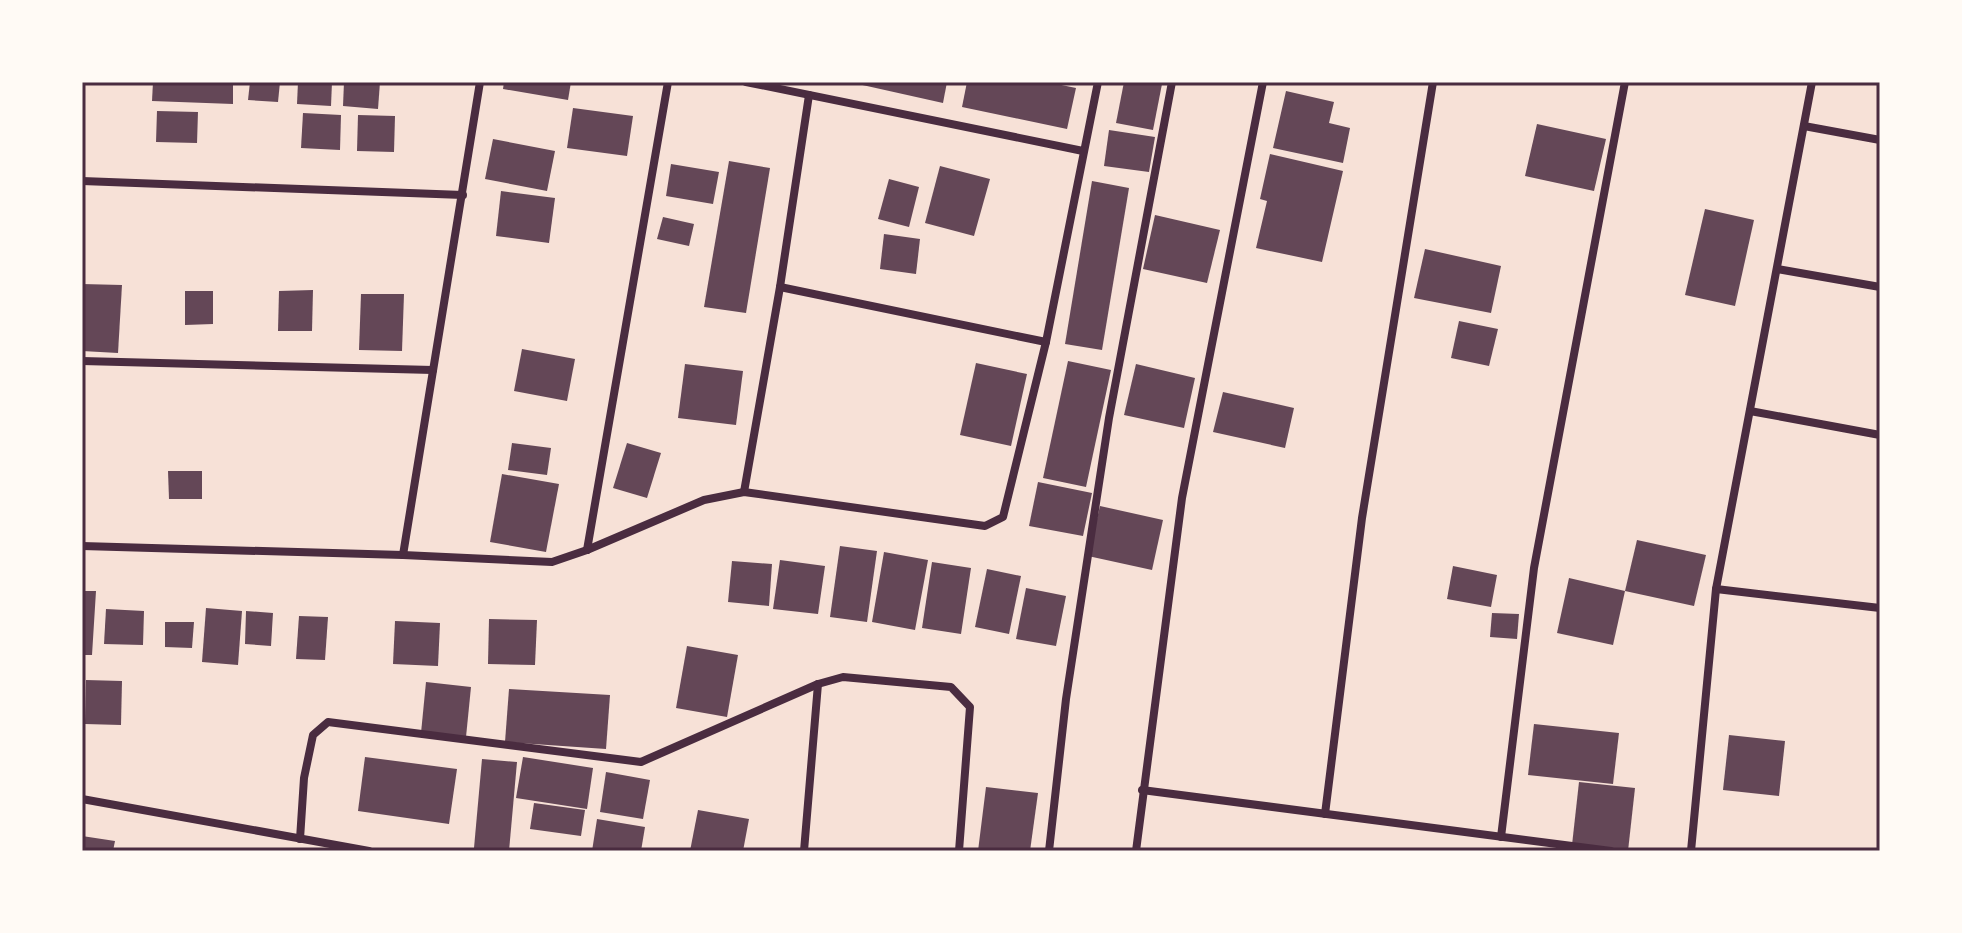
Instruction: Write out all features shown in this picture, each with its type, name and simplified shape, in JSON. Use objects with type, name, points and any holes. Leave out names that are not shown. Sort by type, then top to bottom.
[{"type":"street","points":[[403,555],[480,82]]},
{"type":"street","points":[[587,550],[668,82]]},
{"type":"street","points":[[746,82],[1083,151]]},
{"type":"street","points":[[82,546],[552,562],[704,500],[744,492],[985,526],[1003,517],[1046,342],[1098,82]]},
{"type":"street","points":[[1049,851],[1066,699],[1109,418],[1172,82]]},
{"type":"street","points":[[1136,851],[1182,498],[1263,82]]},
{"type":"street","points":[[1325,814],[1362,518],[1433,82]]},
{"type":"street","points":[[1501,837],[1534,568],[1625,82]]},
{"type":"street","points":[[1691,851],[1716,589],[1812,82]]},
{"type":"street","points":[[744,492],[780,287],[809,95]]},
{"type":"street","points":[[1804,126],[1880,140]]},
{"type":"street","points":[[82,181],[463,195]]},
{"type":"street","points":[[1777,269],[1880,287]]},
{"type":"street","points":[[780,287],[1046,342]]},
{"type":"street","points":[[82,361],[433,370]]},
{"type":"street","points":[[1750,411],[1880,435]]},
{"type":"street","points":[[1716,589],[1880,608]]},
{"type":"street","points":[[300,839],[304,778],[313,735],[328,722],[641,762],[818,684],[843,677],[951,687],[970,707],[959,851]]},
{"type":"street","points":[[804,851],[818,684]]},
{"type":"street","points":[[1142,790],[1611,851]]},
{"type":"street","points":[[82,799],[369,851]]},
{"type":"building","points":[[153,82],[233,82],[233,104],[152,101]]},
{"type":"building","points":[[250,82],[280,82],[278,102],[248,100]]},
{"type":"building","points":[[298,82],[332,82],[331,106],[297,104]]},
{"type":"building","points":[[344,82],[380,82],[378,109],[343,106]]},
{"type":"building","points":[[504,82],[571,82],[568,100],[503,89]]},
{"type":"building","points":[[849,82],[947,82],[943,103]]},
{"type":"building","points":[[967,82],[1047,82],[1076,88],[1067,129],[962,107]]},
{"type":"building","points":[[1124,82],[1162,84],[1153,130],[1116,123]]},
{"type":"building","points":[[1286,91],[1334,102],[1329,123],[1350,128],[1343,163],[1273,148]]},
{"type":"building","points":[[573,108],[633,116],[627,156],[567,148]]},
{"type":"building","points":[[157,111],[198,112],[197,143],[156,142]]},
{"type":"building","points":[[303,113],[341,115],[340,150],[301,148]]},
{"type":"building","points":[[358,115],[395,116],[394,152],[357,151]]},
{"type":"building","points":[[1537,124],[1606,139],[1594,191],[1525,176]]},
{"type":"building","points":[[1109,130],[1155,137],[1149,172],[1104,166]]},
{"type":"building","points":[[493,139],[555,151],[547,191],[485,179]]},
{"type":"building","points":[[1270,154],[1343,171],[1322,262],[1256,248],[1267,201],[1260,199]]},
{"type":"building","points":[[729,161],[770,168],[746,313],[704,307]]},
{"type":"building","points":[[671,164],[719,172],[713,204],[666,196]]},
{"type":"building","points":[[940,166],[990,179],[974,236],[925,223]]},
{"type":"building","points":[[889,179],[919,187],[909,227],[878,219]]},
{"type":"building","points":[[1092,181],[1129,188],[1102,350],[1065,344]]},
{"type":"building","points":[[501,191],[555,198],[549,243],[496,236]]},
{"type":"building","points":[[1705,209],[1754,220],[1735,306],[1685,295]]},
{"type":"building","points":[[1155,215],[1220,230],[1207,283],[1143,269]]},
{"type":"building","points":[[663,217],[694,224],[689,246],[657,239]]},
{"type":"building","points":[[884,234],[920,239],[916,274],[880,269]]},
{"type":"building","points":[[1425,249],[1501,266],[1491,313],[1414,298]]},
{"type":"building","points":[[82,284],[122,285],[118,353],[82,351]]},
{"type":"building","points":[[313,290],[312,331],[278,331],[279,291]]},
{"type":"building","points":[[185,291],[213,291],[213,324],[185,325]]},
{"type":"building","points":[[361,294],[404,294],[402,351],[359,350]]},
{"type":"building","points":[[1459,321],[1498,329],[1489,366],[1451,358]]},
{"type":"building","points":[[522,349],[575,359],[567,401],[514,391]]},
{"type":"building","points":[[1068,361],[1111,370],[1086,487],[1043,478]]},
{"type":"building","points":[[976,363],[1027,374],[1011,446],[960,435]]},
{"type":"building","points":[[685,364],[743,371],[736,425],[678,418]]},
{"type":"building","points":[[1136,364],[1195,378],[1184,428],[1124,415]]},
{"type":"building","points":[[1223,392],[1294,408],[1285,448],[1213,432]]},
{"type":"building","points":[[512,443],[551,448],[547,475],[508,470]]},
{"type":"building","points":[[627,443],[661,453],[647,498],[613,488]]},
{"type":"building","points":[[168,471],[202,471],[202,499],[169,499]]},
{"type":"building","points":[[502,474],[559,484],[546,552],[490,542]]},
{"type":"building","points":[[1038,482],[1092,493],[1083,536],[1029,526]]},
{"type":"building","points":[[1100,506],[1163,520],[1152,570],[1088,556]]},
{"type":"building","points":[[1637,540],[1706,555],[1694,606],[1625,591]]},
{"type":"building","points":[[840,546],[877,551],[867,622],[830,617]]},
{"type":"building","points":[[884,552],[928,560],[915,630],[872,622]]},
{"type":"building","points":[[780,560],[825,566],[818,614],[773,609]]},
{"type":"building","points":[[732,561],[772,564],[769,606],[728,602]]},
{"type":"building","points":[[932,562],[971,568],[961,634],[922,628]]},
{"type":"building","points":[[1453,566],[1497,575],[1491,607],[1447,599]]},
{"type":"building","points":[[987,569],[1021,576],[1009,634],[975,627]]},
{"type":"building","points":[[1569,578],[1625,591],[1613,645],[1557,633]]},
{"type":"building","points":[[1026,588],[1066,596],[1056,646],[1016,639]]},
{"type":"building","points":[[82,591],[96,591],[92,655],[82,655]]},
{"type":"building","points":[[206,608],[242,611],[238,665],[202,662]]},
{"type":"building","points":[[106,609],[144,611],[143,645],[104,644]]},
{"type":"building","points":[[246,611],[273,613],[271,646],[245,644]]},
{"type":"building","points":[[1492,613],[1519,614],[1517,639],[1490,637]]},
{"type":"building","points":[[299,616],[328,617],[325,660],[296,659]]},
{"type":"building","points":[[489,619],[537,620],[535,665],[488,664]]},
{"type":"building","points":[[395,621],[440,623],[438,666],[393,664]]},
{"type":"building","points":[[165,622],[194,622],[192,648],[165,647]]},
{"type":"building","points":[[687,646],[738,655],[727,717],[676,708]]},
{"type":"building","points":[[86,680],[122,681],[121,725],[85,724]]},
{"type":"building","points":[[426,682],[471,687],[466,737],[421,733]]},
{"type":"building","points":[[509,689],[610,695],[606,749],[505,742]]},
{"type":"building","points":[[1534,724],[1619,733],[1613,784],[1528,775]]},
{"type":"building","points":[[1729,735],[1785,741],[1779,796],[1723,790]]},
{"type":"building","points":[[365,757],[457,769],[449,824],[358,811]]},
{"type":"building","points":[[523,757],[593,768],[587,809],[516,798]]},
{"type":"building","points":[[482,759],[517,762],[509,851],[474,848]]},
{"type":"building","points":[[606,772],[650,780],[643,819],[600,812]]},
{"type":"building","points":[[1579,782],[1635,788],[1628,851],[1572,845]]},
{"type":"building","points":[[986,787],[1038,793],[1030,851],[978,851]]},
{"type":"building","points":[[534,803],[585,810],[581,836],[530,829]]},
{"type":"building","points":[[698,810],[749,819],[743,851],[690,851]]},
{"type":"building","points":[[597,819],[645,827],[641,851],[592,851]]},
{"type":"building","points":[[82,836],[115,841],[113,851],[82,851]]}]
